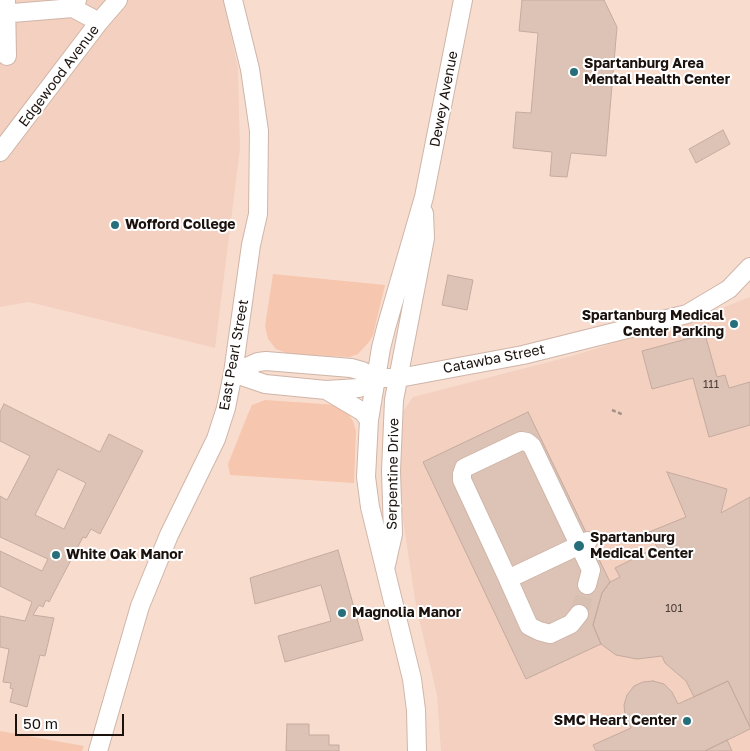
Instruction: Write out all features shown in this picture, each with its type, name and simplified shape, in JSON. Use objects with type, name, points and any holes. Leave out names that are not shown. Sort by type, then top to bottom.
[{"type":"street","name":"Edgewood Avenue","points":[[0,152],[99,22],[118,0]]},
{"type":"street","name":"East Pearl Street","points":[[98,751],[140,606],[169,535],[216,438],[226,408],[233,373],[251,245],[258,214],[259,131],[250,69],[232,0]]},
{"type":"street","name":"Dewey Avenue","points":[[376,378],[386,328],[424,197],[463,0]]},
{"type":"street","points":[[7,56],[4,9],[75,4],[99,22]]},
{"type":"street","name":"Dewey Avenue","points":[[399,378],[425,238],[424,197]]},
{"type":"street","name":"Catawba Street","points":[[233,373],[258,362],[266,361],[351,368],[376,378],[399,378],[523,355],[687,314],[729,289],[750,267]]},
{"type":"street","name":"Catawba Street","points":[[233,373],[265,384],[326,390],[359,388],[376,378]]},
{"type":"street","name":"Serpentine Drive","points":[[376,378],[369,420],[366,477],[370,507],[412,679],[416,710],[417,751]]},
{"type":"street","name":"Serpentine Drive","points":[[385,570],[393,534],[391,471],[394,400],[399,378]]},
{"type":"street","name":"Catawba Street","points":[[326,390],[363,412],[369,420]]},
{"type":"street","points":[[579,614],[571,624],[550,634],[539,632],[529,626],[462,480],[464,468],[521,441],[527,442],[532,446],[584,543],[590,570],[587,585]]},
{"type":"street","points":[[508,579],[584,543]]},
{"type":"path","points":[[612,410],[624,415]]},
{"type":"shaded area","name":"Wofford College","points":[[0,0],[224,0],[238,69],[240,148],[215,348],[29,302],[0,307]]},
{"type":"shaded area","points":[[273,274],[385,285],[373,335],[369,342],[358,354],[350,357],[289,354],[276,349],[268,339],[265,326]]},
{"type":"shaded area","name":"Spartanburg Medical Center","points":[[750,297],[750,751],[441,751],[437,695],[416,606],[398,486],[401,414],[413,397],[572,356],[709,313]]},
{"type":"shaded area","points":[[265,400],[338,405],[346,411],[353,421],[356,431],[354,483],[230,475],[228,464],[252,405]]},
{"type":"shaded area","points":[[0,731],[84,746],[82,751],[0,751]]},
{"type":"building","name":"Spartanburg Area Mental Health Center","points":[[522,0],[604,0],[617,27],[606,156],[571,153],[567,177],[550,176],[552,152],[513,148],[516,112],[531,113],[538,33],[519,31]]},
{"type":"building","points":[[723,130],[730,144],[696,163],[689,149]]},
{"type":"building","points":[[448,275],[473,280],[467,310],[442,305]]},
{"type":"building","points":[[705,334],[717,377],[725,375],[729,388],[750,382],[750,425],[709,437],[693,378],[652,389],[642,351]]},
{"type":"building","name":"White Oak Manor","points":[[4,404],[100,452],[109,434],[143,451],[100,534],[91,529],[86,538],[83,537],[49,602],[46,600],[43,607],[39,605],[33,615],[54,618],[45,656],[40,655],[27,707],[10,702],[13,689],[10,688],[11,683],[3,682],[9,649],[0,647],[0,616],[25,621],[32,602],[0,586],[0,551],[42,571],[48,559],[0,537],[0,496],[7,500],[30,456],[0,441],[0,412]],"holes":[[[58,469],[86,483],[64,529],[35,515]]]},
{"type":"building","points":[[528,412],[610,582],[602,593],[593,625],[601,644],[526,679],[423,462]]},
{"type":"building","points":[[667,472],[727,489],[721,513],[750,497],[750,727],[728,681],[694,697],[686,681],[665,663],[662,656],[637,659],[616,655],[601,644],[593,625],[602,593],[610,582],[620,577],[615,568],[657,547],[649,532],[686,517]]},
{"type":"building","name":"Magnolia Manor","points":[[338,550],[363,640],[285,662],[278,636],[331,621],[321,585],[255,604],[250,578]]},
{"type":"building","name":"SMC Heart Center","points":[[653,681],[664,684],[672,692],[678,704],[728,681],[750,729],[705,751],[596,751],[593,745],[631,728],[625,715],[624,705],[627,695],[634,686],[643,682]]},
{"type":"building","points":[[287,724],[309,724],[309,735],[329,735],[329,745],[339,745],[339,751],[286,751]]},
{"type":"building","points":[[727,740],[732,751],[705,751]]},
{"type":"tunnel","points":[[579,614],[587,585]]},
{"type":"place","name":"Spartanburg Area Mental Health Center","points":[[574,72]]},
{"type":"place","name":"Wofford College","points":[[115,225]]},
{"type":"place","name":"Spartanburg Medical Center Parking","points":[[734,324]]},
{"type":"place","name":"Spartanburg Medical Center","points":[[579,546]]},
{"type":"place","name":"White Oak Manor","points":[[56,555]]},
{"type":"place","name":"Magnolia Manor","points":[[342,613]]},
{"type":"place","name":"SMC Heart Center","points":[[687,721]]}]
